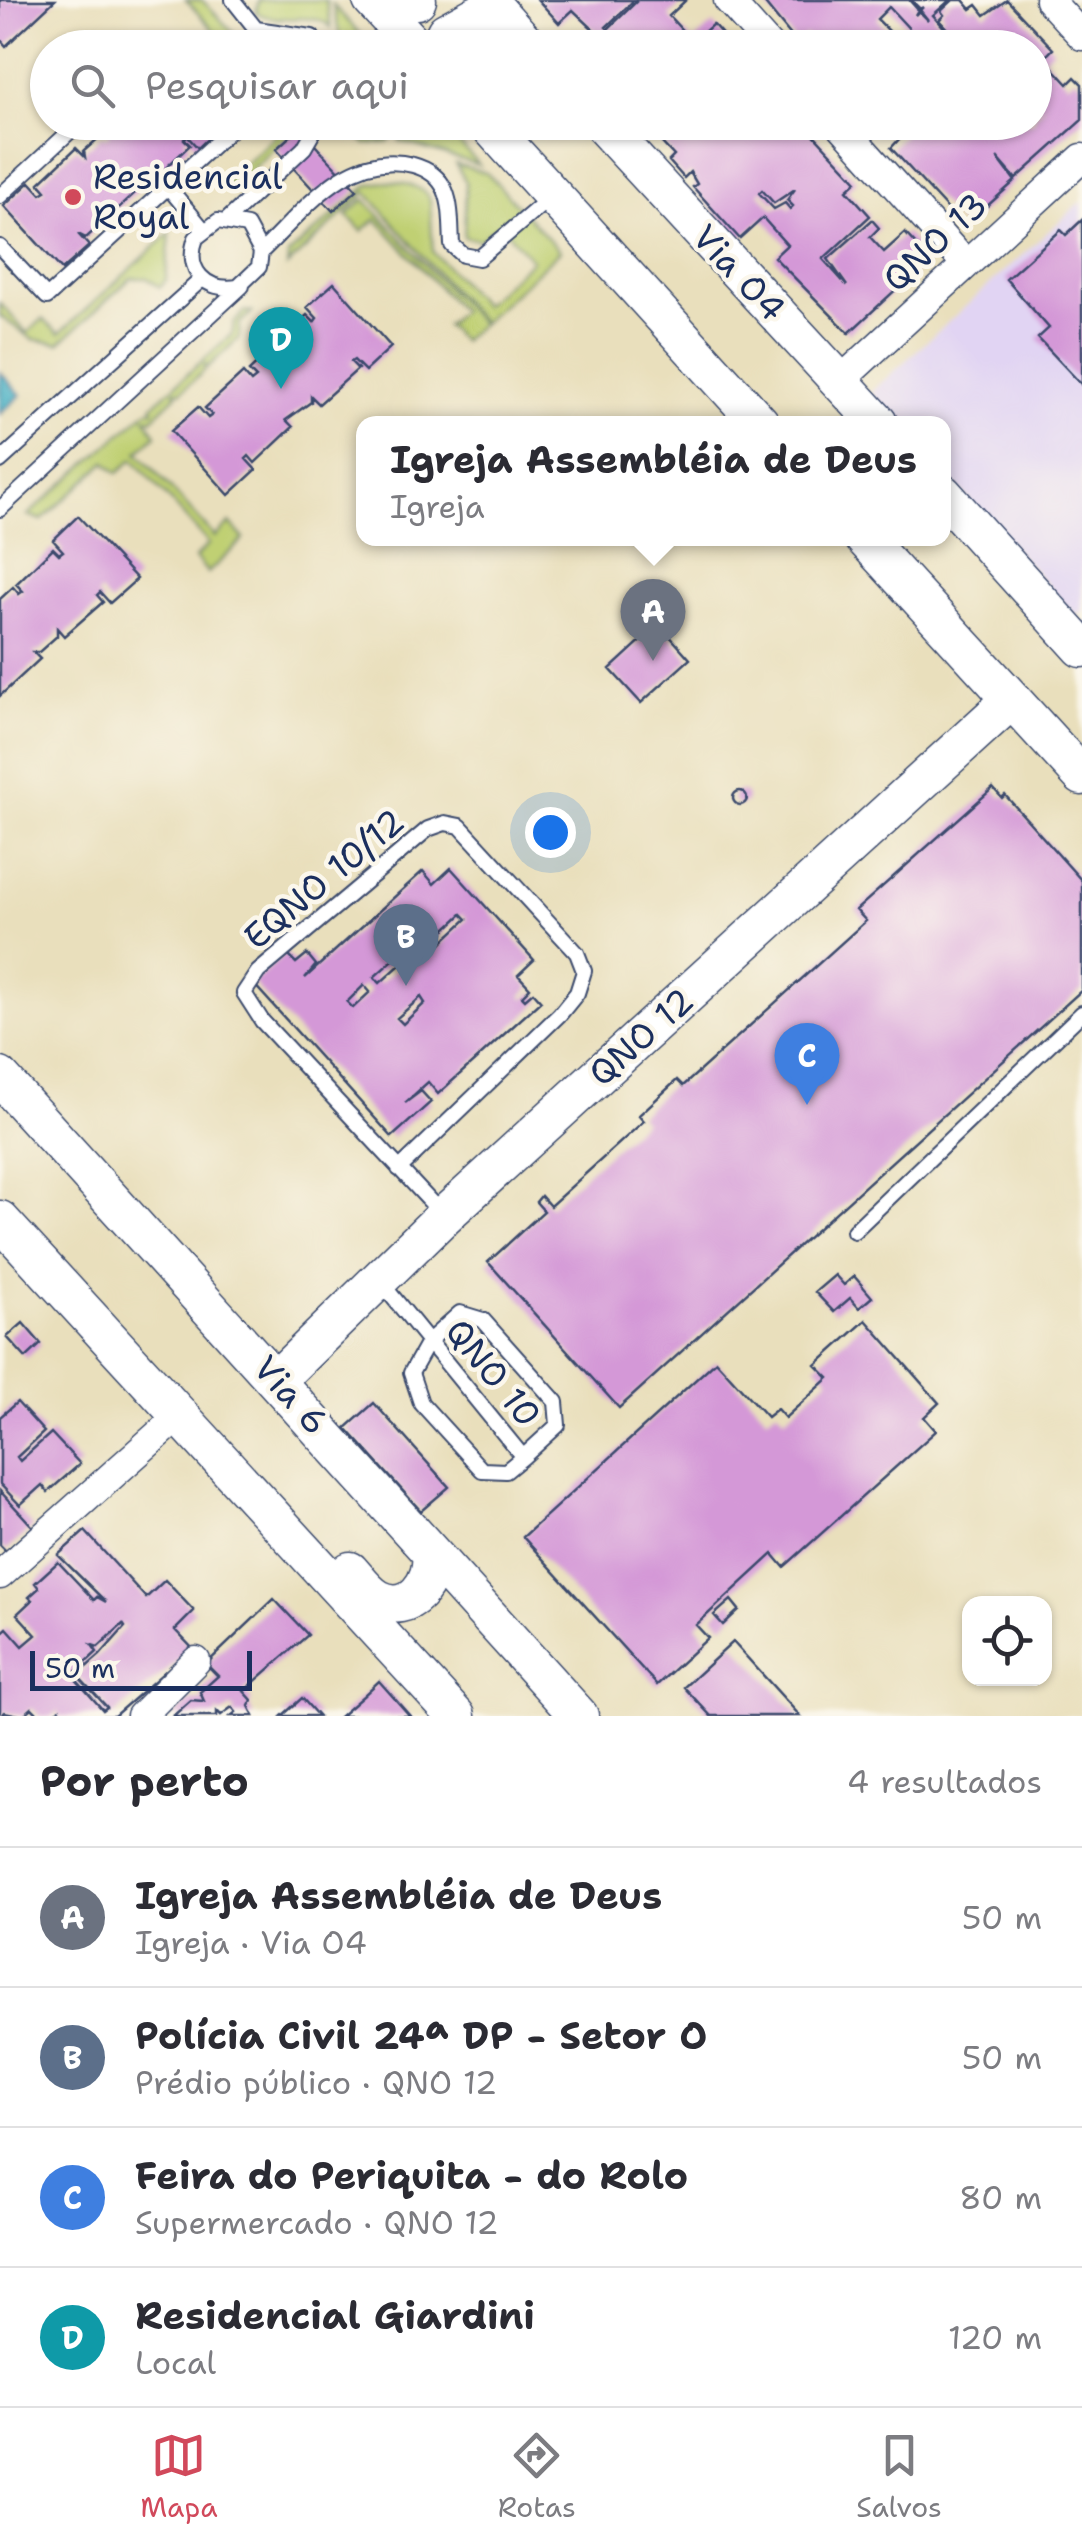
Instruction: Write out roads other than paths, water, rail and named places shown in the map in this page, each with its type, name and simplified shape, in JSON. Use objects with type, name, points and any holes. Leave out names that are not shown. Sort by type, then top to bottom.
[{"type":"main road","points":[[372,0],[400,30]]},
{"type":"main road","points":[[386,0],[417,0]]},
{"type":"main road","points":[[450,30],[477,15],[508,23]]},
{"type":"main road","points":[[502,140],[753,416]]},
{"type":"main road","name":"Via O4","points":[[617,140],[871,416]]},
{"type":"main road","points":[[951,503],[1081,644]]},
{"type":"main road","points":[[871,546],[1082,776]]},
{"type":"main road","name":"QNO 12","points":[[277,1379],[444,1216],[1011,700]]},
{"type":"main road","name":"Via 6","points":[[0,1077],[579,1716]]},
{"type":"main road","points":[[0,1220],[456,1716]]},
{"type":"main road","points":[[140,1375],[248,1458],[374,1597],[394,1603],[415,1597],[430,1578],[431,1553]]},
{"type":"street","points":[[728,0],[754,30]]},
{"type":"street","points":[[1049,0],[1082,36]]},
{"type":"street","points":[[854,140],[966,264]]},
{"type":"street","name":"QNO 13","points":[[840,381],[1082,158]]},
{"type":"street","points":[[0,1575],[179,1416]]},
{"type":"street","points":[[141,1716],[196,1661]]},
{"type":"lane","points":[[232,0],[256,28],[268,30]]},
{"type":"lane","points":[[0,196],[61,140]]},
{"type":"lane","points":[[0,247],[47,297],[220,140]]},
{"type":"lane","points":[[250,280],[225,289],[202,279],[195,270],[192,248],[203,229],[227,220],[309,140]]},
{"type":"lane","points":[[0,509],[250,280],[261,252],[335,182],[373,161],[414,165],[440,178],[449,192],[452,245],[463,254],[479,258],[553,196]]},
{"type":"lane","points":[[169,188],[203,229]]},
{"type":"lane","points":[[227,220],[254,233],[261,252]]},
{"type":"lane","points":[[0,461],[202,279]]},
{"type":"lane","name":"EQNO 10/12","points":[[445,823],[460,826],[478,841],[577,953],[584,971],[577,993],[560,1014],[399,1170],[262,1022],[244,993],[258,972],[428,829],[445,823]]},
{"type":"lane","points":[[854,1231],[1082,1013]]},
{"type":"lane","points":[[399,1170],[444,1216]]},
{"type":"lane","name":"QNO 10","points":[[379,1279],[429,1341],[523,1457],[558,1425],[556,1402],[483,1320],[460,1314],[429,1341]]},
{"type":"lane","points":[[429,1341],[411,1373],[422,1404],[482,1470],[506,1471],[523,1457]]},
{"type":"water","points":[[0,372],[21,395],[0,414]]},
{"type":"place","name":"Residencial Royal","points":[[73,197]]},
{"type":"place","name":"Residencial Giardini","points":[[281,389]]},
{"type":"place","name":"Igreja Assembléia de Deus","points":[[653,661]]},
{"type":"place","name":"Polícia Civil 24ª DP - Setor O","points":[[406,986]]},
{"type":"place","name":"Feira do Periquita - do Rolo","points":[[807,1105]]}]
